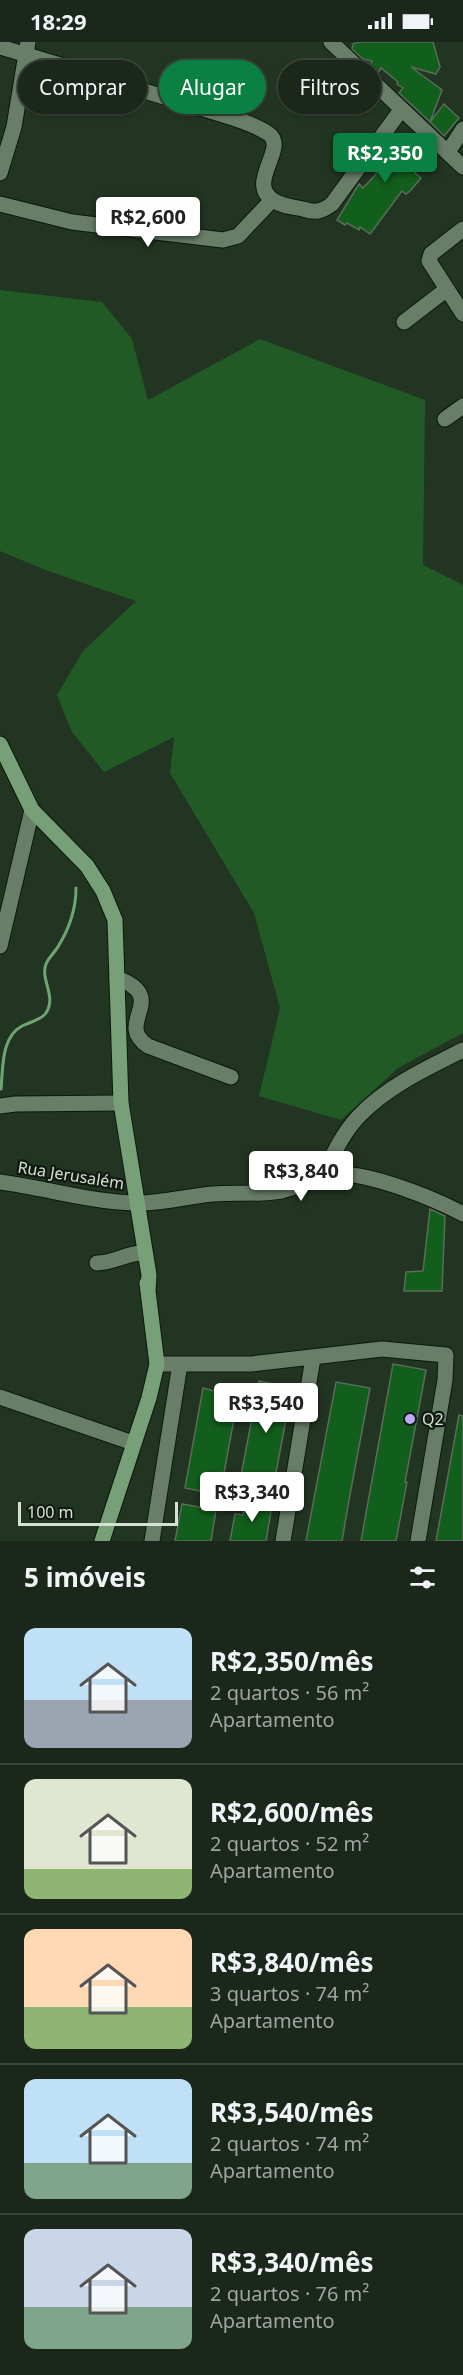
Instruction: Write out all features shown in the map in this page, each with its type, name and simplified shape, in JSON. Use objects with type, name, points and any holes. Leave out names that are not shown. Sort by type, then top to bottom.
[{"type":"main road","points":[[0,744],[32,810],[87,866],[103,891],[115,920],[121,1103],[148,1275],[148,1292]]},
{"type":"main road","points":[[102,1541],[149,1398],[157,1364],[141,1253],[140,1223]]},
{"type":"street","points":[[336,43],[401,110],[463,167]]},
{"type":"street","points":[[0,47],[28,48],[220,114],[268,133],[274,142],[263,188],[272,200],[316,213],[332,204],[401,110]]},
{"type":"street","points":[[0,173],[14,127],[28,48]]},
{"type":"street","points":[[448,152],[463,129]]},
{"type":"street","points":[[0,204],[72,222],[223,240],[238,236],[272,200]]},
{"type":"street","points":[[463,229],[429,257],[431,266],[463,314]]},
{"type":"street","points":[[404,322],[447,290]]},
{"type":"street","points":[[445,419],[463,406]]},
{"type":"street","points":[[1,939],[32,810]]},
{"type":"street","points":[[117,978],[132,983],[138,989],[141,999],[135,1032],[139,1041],[148,1047],[231,1077]]},
{"type":"street","points":[[463,1050],[387,1092],[359,1116],[339,1143],[323,1175],[340,1174],[364,1177],[420,1194],[463,1214]]},
{"type":"street","points":[[0,1106],[121,1103]]},
{"type":"street","name":"Rua Jerusalém","points":[[0,1182],[87,1198],[137,1204],[190,1196],[280,1191],[300,1186],[323,1175]]},
{"type":"street","points":[[97,1263],[108,1263],[131,1254],[141,1253]]},
{"type":"street","points":[[157,1364],[251,1364],[382,1349],[446,1355],[445,1380],[418,1541]]},
{"type":"street","points":[[283,1541],[313,1358]]},
{"type":"street","points":[[152,1541],[180,1364]]},
{"type":"street","points":[[0,1397],[133,1443]]},
{"type":"green space","points":[[0,290],[102,302],[132,339],[148,400],[260,339],[425,400],[423,565],[463,585],[463,1033],[398,1068],[341,1120],[259,1096],[280,1008],[254,913],[170,773],[174,737],[104,772],[72,732],[57,695],[83,651],[136,601],[48,571],[0,551]]},
{"type":"building","points":[[359,42],[433,42],[440,67],[436,74],[411,67],[442,90],[430,122],[399,93],[403,88],[381,68],[381,60],[363,59],[352,49],[353,44]]},
{"type":"building","points":[[444,104],[459,118],[444,136],[430,122]]},
{"type":"building","points":[[394,136],[407,146],[417,137],[432,151],[415,173],[421,178],[406,194],[402,191],[370,234],[360,227],[359,230],[347,223],[345,225],[337,220],[359,184],[363,188],[377,173],[371,168]]},
{"type":"building","points":[[430,1209],[445,1216],[442,1291],[404,1291],[406,1272],[423,1271]]},
{"type":"building","points":[[393,1364],[426,1370],[405,1482],[407,1482],[396,1541],[361,1541]]},
{"type":"building","points":[[259,1381],[292,1388],[273,1488],[240,1481]]},
{"type":"building","points":[[336,1382],[370,1388],[342,1541],[306,1541]]},
{"type":"building","points":[[203,1388],[238,1397],[220,1495],[185,1488]]},
{"type":"building","points":[[459,1415],[463,1416],[463,1541],[436,1541]]},
{"type":"building","points":[[246,1500],[272,1505],[266,1541],[230,1541],[235,1514],[243,1515]]},
{"type":"building","points":[[182,1504],[216,1510],[211,1541],[175,1541]]},
{"type":"waterway","points":[[1,1089],[4,1054],[10,1038],[22,1026],[44,1015],[49,1007],[50,1000],[45,976],[46,964],[58,947],[69,924],[74,910],[76,888]]},
{"type":"place","name":"Q2","points":[[410,1419]]}]
